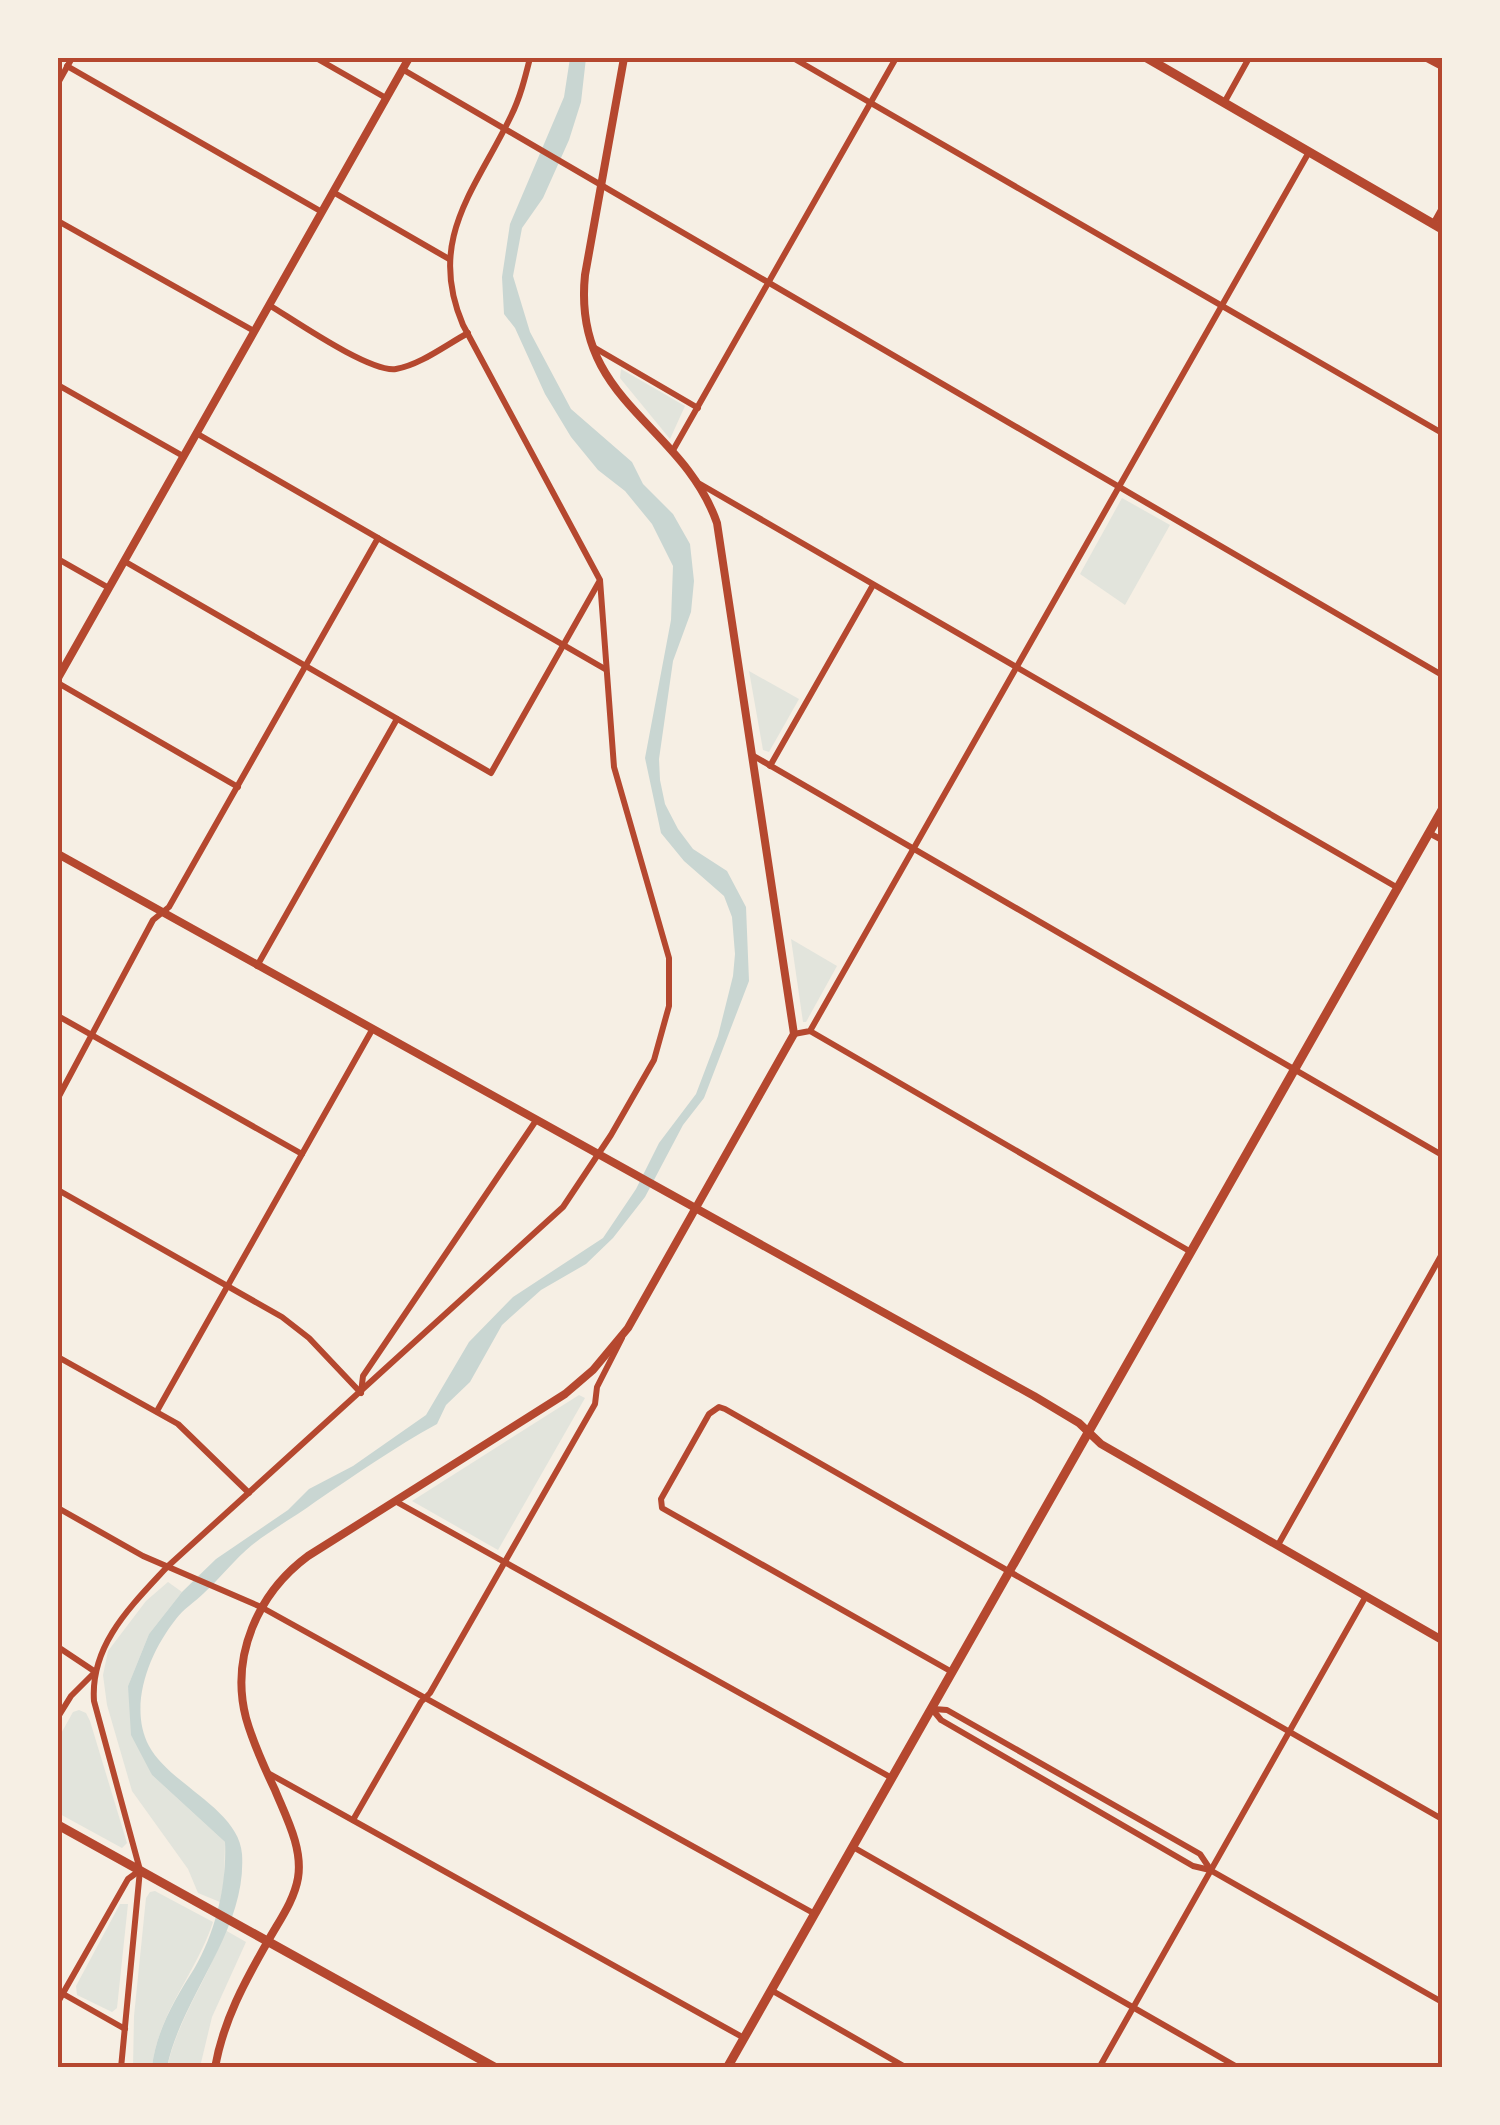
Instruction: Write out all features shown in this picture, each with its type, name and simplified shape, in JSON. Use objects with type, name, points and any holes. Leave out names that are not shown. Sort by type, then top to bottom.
[{"type":"main road","points":[[1147,58],[1438,226]]},
{"type":"main road","points":[[727,2068],[1442,810]]},
{"type":"main road","points":[[58,1825],[496,2068]]},
{"type":"street","points":[[58,83],[72,58]]},
{"type":"street","points":[[316,58],[386,98]]},
{"type":"street","points":[[238,787],[58,680],[409,58]]},
{"type":"street","points":[[121,2068],[140,1870],[96,1709],[94,1672],[100,1652],[167,1567],[550,1221],[569,1200],[598,1155],[652,1064],[662,1036],[670,987],[664,934],[614,767],[600,580],[468,333],[453,296],[449,259],[461,208],[518,99],[530,58]]},
{"type":"street","points":[[624,58],[599,185],[584,284],[584,313],[591,346],[614,389],[672,454],[700,484],[1398,888]]},
{"type":"street","points":[[793,58],[1442,434]]},
{"type":"street","points":[[672,454],[896,58]]},
{"type":"street","points":[[1224,102],[1249,58]]},
{"type":"street","points":[[1426,58],[1442,67]]},
{"type":"street","points":[[67,66],[322,212]]},
{"type":"street","points":[[402,69],[1442,675]]},
{"type":"street","points":[[810,1032],[1309,152]]},
{"type":"street","points":[[333,192],[449,259]]},
{"type":"street","points":[[1438,226],[1442,208]]},
{"type":"street","points":[[58,221],[254,331]]},
{"type":"street","points":[[269,305],[381,368],[408,365],[468,333]]},
{"type":"street","points":[[591,346],[698,408]]},
{"type":"street","points":[[58,385],[183,456]]},
{"type":"street","points":[[196,433],[606,670]]},
{"type":"street","points":[[353,1820],[595,1404],[597,1387],[628,1328],[794,1034],[720,537],[700,484]]},
{"type":"street","points":[[58,1098],[153,920],[169,907],[378,538]]},
{"type":"street","points":[[58,558],[109,588]]},
{"type":"street","points":[[124,562],[491,773],[600,580]]},
{"type":"street","points":[[770,766],[873,585]]},
{"type":"street","points":[[257,966],[398,719]]},
{"type":"street","points":[[752,755],[1442,1155]]},
{"type":"street","points":[[1429,833],[1442,840]]},
{"type":"street","points":[[58,854],[1064,1414],[1101,1444],[1442,1640]]},
{"type":"street","points":[[58,1016],[302,1154]]},
{"type":"street","points":[[157,1411],[372,1030]]},
{"type":"street","points":[[794,1034],[810,1032],[1192,1252]]},
{"type":"street","points":[[361,1393],[363,1376],[535,1122]]},
{"type":"street","points":[[58,1190],[299,1330],[361,1393]]},
{"type":"street","points":[[1278,1545],[1442,1254]]},
{"type":"street","points":[[215,2068],[234,2005],[294,1891],[298,1866],[294,1838],[246,1718],[242,1687],[246,1648],[261,1608],[276,1585],[299,1563],[573,1388],[628,1328]]},
{"type":"street","points":[[58,1357],[157,1411],[193,1436],[249,1493]]},
{"type":"street","points":[[953,1672],[665,1510],[660,1504],[712,1411],[725,1409],[1442,1818]]},
{"type":"street","points":[[394,1501],[892,1778]]},
{"type":"street","points":[[58,1508],[167,1567],[261,1608],[815,1914]]},
{"type":"street","points":[[1099,2068],[1366,1596]]},
{"type":"street","points":[[58,1647],[94,1672]]},
{"type":"street","points":[[58,1718],[76,1690],[94,1672]]},
{"type":"street","points":[[932,1708],[947,1710],[1200,1854],[1210,1870]]},
{"type":"street","points":[[932,1708],[941,1720],[1193,1866],[1210,1870],[1442,2002]]},
{"type":"street","points":[[267,1772],[744,2038]]},
{"type":"street","points":[[853,1847],[1239,2068]]},
{"type":"street","points":[[58,2002],[60,1992],[128,1879],[140,1870]]},
{"type":"street","points":[[771,1990],[907,2068]]},
{"type":"street","points":[[60,1992],[125,2030]]},
{"type":"shaded area","points":[[570,58],[586,58],[581,102],[543,198],[522,228],[513,276],[530,332],[571,409],[632,462],[643,484],[673,514],[690,544],[694,581],[691,612],[673,661],[659,759],[660,780],[665,804],[678,829],[693,849],[727,871],[746,907],[749,981],[704,1098],[683,1125],[645,1197],[613,1238],[586,1264],[541,1290],[502,1325],[470,1382],[446,1405],[437,1424],[252,1545],[179,1615],[157,1648],[141,1697],[143,1730],[149,1746],[172,1773],[229,1823],[242,1854],[241,1882],[224,1936],[186,2014],[167,2067],[152,2067],[162,2028],[202,1955],[214,1924],[222,1891],[225,1842],[152,1775],[131,1735],[128,1686],[149,1634],[182,1592],[216,1559],[288,1510],[309,1489],[353,1466],[426,1415],[469,1342],[513,1297],[603,1238],[636,1189],[659,1143],[696,1094],[718,1036],[733,976],[732,917],[724,896],[684,861],[661,833],[645,758],[671,620],[673,566],[652,524],[571,437],[504,314],[502,277],[510,224],[564,97]]},
{"type":"shaded area","points":[[621,369],[685,406],[670,439],[620,378]]},
{"type":"shaded area","points":[[1122,498],[1170,525],[1125,605],[1080,574]]},
{"type":"shaded area","points":[[749,671],[799,699],[769,752],[763,750]]},
{"type":"shaded area","points":[[791,939],[837,966],[806,1022],[803,1022]]},
{"type":"shaded area","points":[[579,1395],[585,1398],[498,1550],[412,1501]]},
{"type":"shaded area","points":[[168,1582],[182,1592],[149,1634],[128,1686],[152,1775],[225,1842],[220,1902],[198,1893],[188,1869],[132,1791],[107,1705],[103,1675],[108,1651],[146,1601]]},
{"type":"shaded area","points":[[79,1710],[90,1721],[127,1843],[122,1848],[58,1813],[58,1739],[73,1712]]},
{"type":"shaded area","points":[[155,1891],[213,1922],[162,2029],[152,2067],[133,2068],[146,1898]]},
{"type":"shaded area","points":[[120,1904],[128,1904],[117,2008],[112,2012],[77,1995],[76,1986]]},
{"type":"shaded area","points":[[225,1930],[246,1942],[212,2017],[200,2067],[167,2068],[178,2032]]}]
